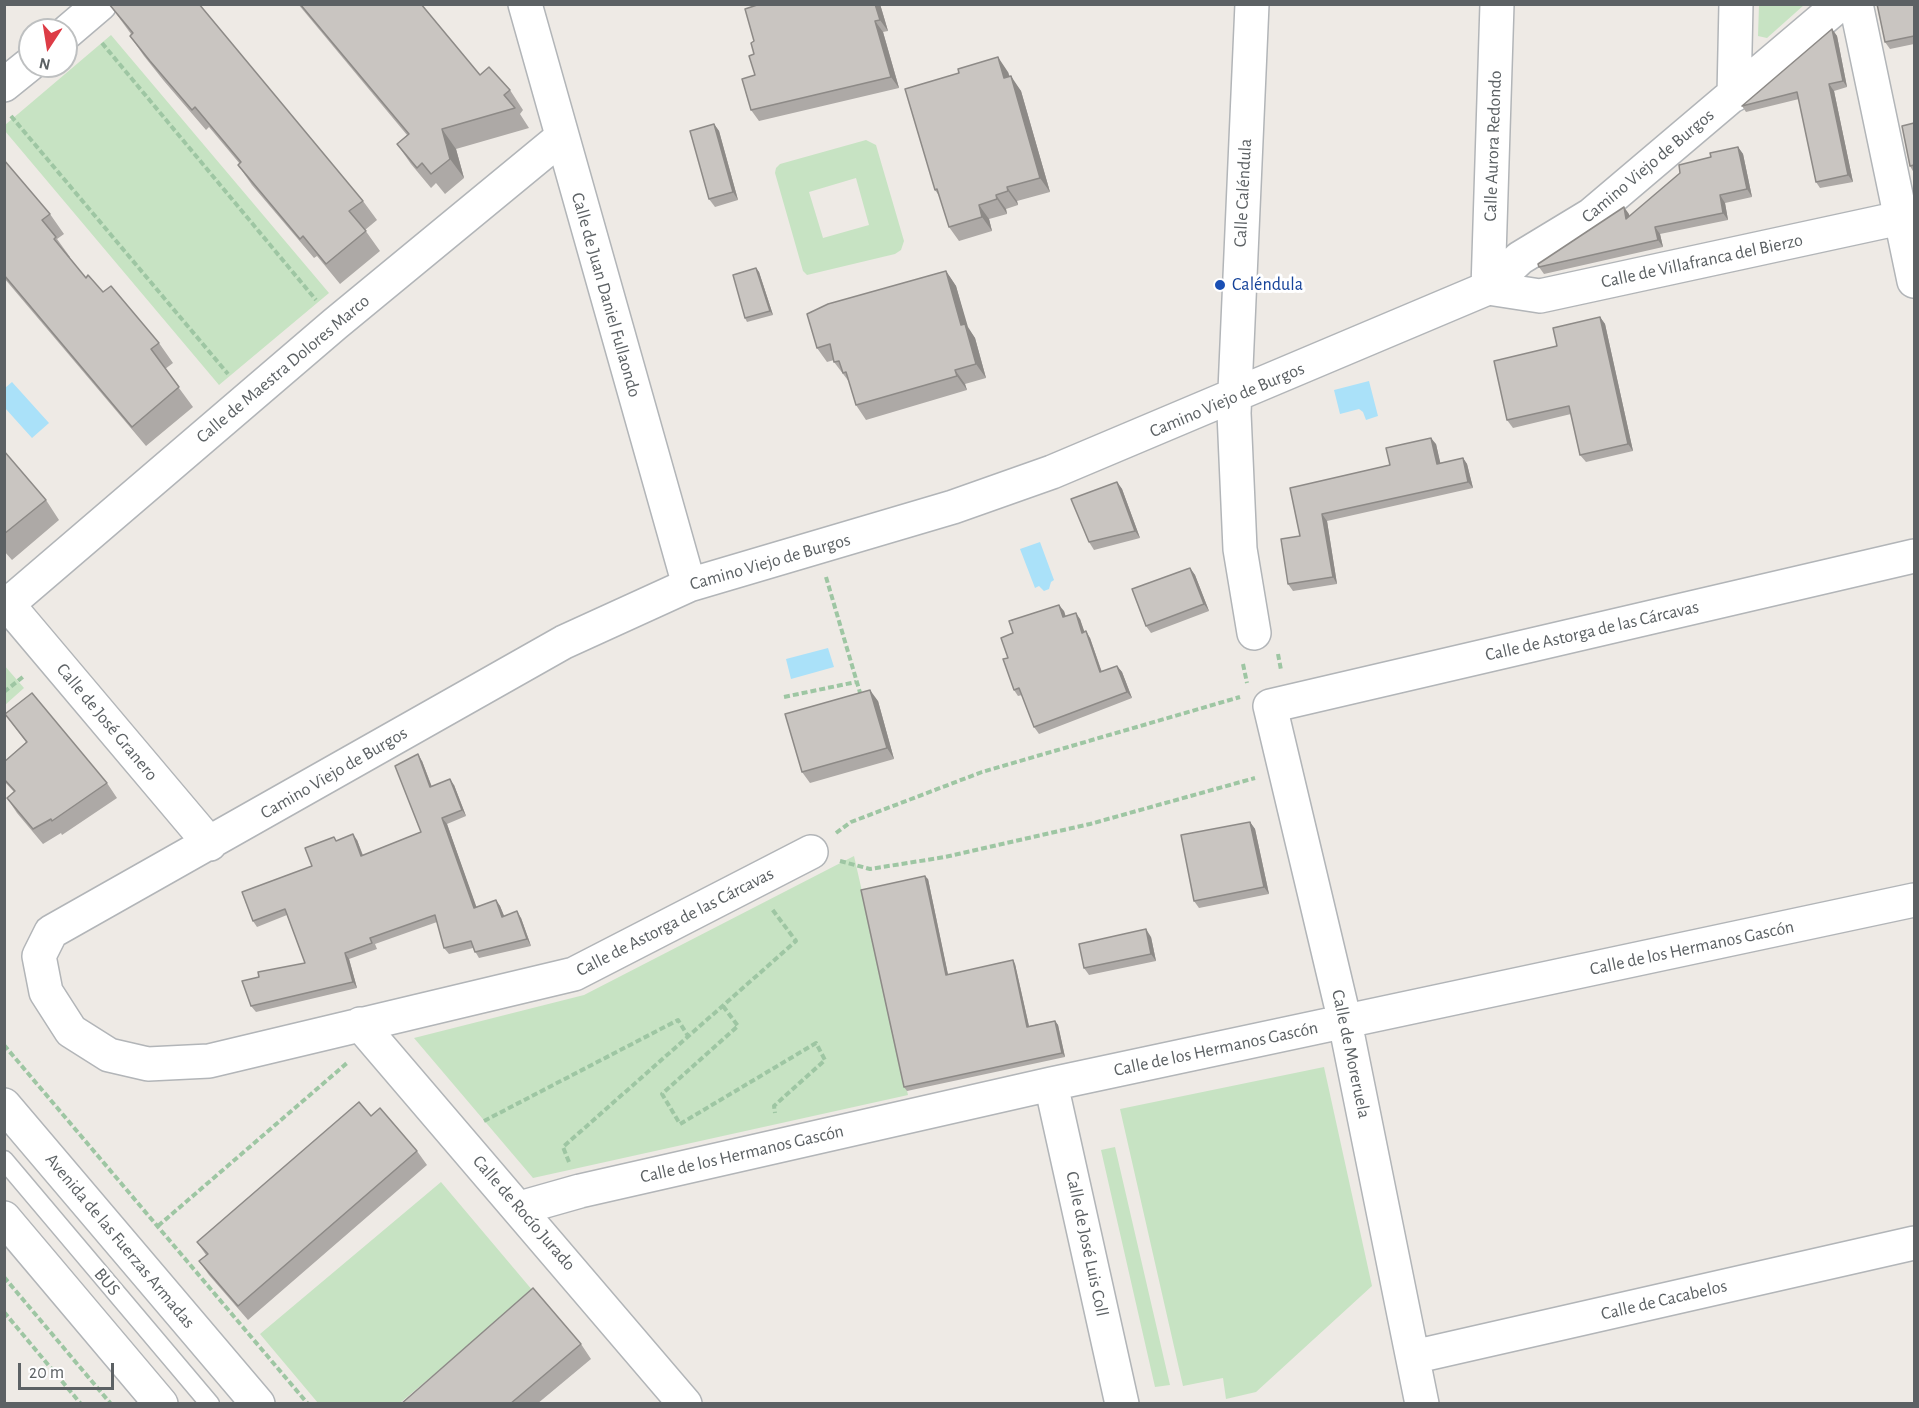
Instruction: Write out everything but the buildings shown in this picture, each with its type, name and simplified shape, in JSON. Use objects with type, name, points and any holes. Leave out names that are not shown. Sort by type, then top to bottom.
[{"type":"street","points":[[82,36],[100,4]]},
{"type":"street","name":"Calle de Juan Daniel Fullaondo","points":[[525,4],[689,585]]},
{"type":"street","name":"Calle Caléndula","points":[[1248,647],[1240,549],[1235,396],[1252,4]]},
{"type":"street","name":"Calle Aurora Redondo","points":[[1488,288],[1497,4]]},
{"type":"street","points":[[1734,95],[1736,4]]},
{"type":"street","name":"Camino Viejo de Burgos","points":[[360,1024],[209,1061],[148,1064],[108,1055],[71,1032],[46,992],[39,956],[51,932],[564,642],[689,585],[953,507],[1072,464],[1488,288],[1520,258],[1591,215],[1839,4]]},
{"type":"street","points":[[1856,4],[1908,217],[1914,281]]},
{"type":"street","points":[[6,99],[20,78]]},
{"type":"street","name":"Calle de Maestra Dolores Marco","points":[[6,602],[562,137]]},
{"type":"street","name":"Calle de Villafranca del Bierzo","points":[[1488,288],[1540,296],[1908,217]]},
{"type":"street","name":"Calle de Astorga de las Cárcavas","points":[[1270,706],[1914,556]]},
{"type":"street","name":"Calle de José Granero","points":[[6,602],[210,844]]},
{"type":"street","name":"Calle de Moreruela","points":[[1270,706],[1346,1022],[1422,1404]]},
{"type":"street","name":"Calle de Astorga de las Cárcavas","points":[[360,1024],[574,974],[811,852]]},
{"type":"street","name":"Calle de los Hermanos Gascón","points":[[520,1208],[580,1191],[1051,1084],[1914,900]]},
{"type":"street","name":"Calle de Rocío Jurado","points":[[360,1024],[520,1208],[685,1404]]},
{"type":"street","name":"Calle de José Luis Coll","points":[[1051,1084],[1122,1404]]},
{"type":"street","name":"Avenida de las Fuerzas Armadas","points":[[4,1105],[258,1404]]},
{"type":"street","points":[[4,1218],[161,1404]]},
{"type":"street","name":"Calle de Cacabelos","points":[[1413,1357],[1914,1243]]},
{"type":"lane","name":"BUS","points":[[4,1160],[210,1404]]},
{"type":"path","points":[[82,36],[321,307]]},
{"type":"path","points":[[6,99],[234,381]]},
{"type":"path","points":[[824,571],[863,705]]},
{"type":"path","points":[[811,852],[851,822],[982,772],[1249,694],[1248,647]]},
{"type":"path","points":[[18,669],[32,684]]},
{"type":"path","points":[[4,692],[24,675]]},
{"type":"path","points":[[784,697],[856,682]]},
{"type":"path","points":[[870,869],[945,857],[1090,824],[1285,770]]},
{"type":"path","points":[[563,1147],[796,941],[769,906]]},
{"type":"path","points":[[723,1005],[738,1026],[662,1094],[680,1124],[816,1043],[825,1060],[774,1106]]},
{"type":"path","points":[[459,1138],[484,1121],[678,1020],[688,1036]]},
{"type":"path","points":[[4,1045],[308,1404]]},
{"type":"path","points":[[346,1055],[356,1068]]},
{"type":"path","points":[[158,1226],[350,1060]]},
{"type":"path","points":[[4,1277],[111,1404]]},
{"type":"path","points":[[4,1312],[81,1404]]},
{"type":"green space","points":[[1759,4],[1804,5],[1767,38],[1758,36]]},
{"type":"green space","points":[[111,35],[329,293],[219,385],[5,131],[5,125],[60,78],[78,78],[78,63]]},
{"type":"green space","points":[[866,140],[876,145],[904,241],[901,250],[895,254],[807,275],[803,271],[775,173],[780,164]],"holes":[[[856,178],[869,225],[823,238],[809,192]]]},
{"type":"green space","points":[[4,665],[24,688],[5,705],[4,705]]},
{"type":"green space","points":[[854,856],[908,1095],[533,1178],[414,1038],[584,995]]},
{"type":"green space","points":[[1324,1067],[1372,1286],[1256,1392],[1226,1399],[1223,1378],[1183,1386],[1120,1109]]},
{"type":"green space","points":[[1115,1147],[1170,1385],[1155,1387],[1101,1150]]},
{"type":"green space","points":[[441,1182],[533,1291],[400,1403],[318,1403],[260,1334]]},
{"type":"water","points":[[1369,381],[1378,416],[1366,420],[1359,409],[1340,414],[1334,390]]},
{"type":"water","points":[[12,382],[49,423],[32,438],[5,408],[5,388]]},
{"type":"water","points":[[1040,542],[1054,580],[1049,589],[1044,591],[1039,586],[1035,588],[1020,549]]},
{"type":"water","points":[[828,648],[834,667],[791,679],[786,659]]},
{"type":"place","name":"Caléndula","points":[[1220,285]]}]
